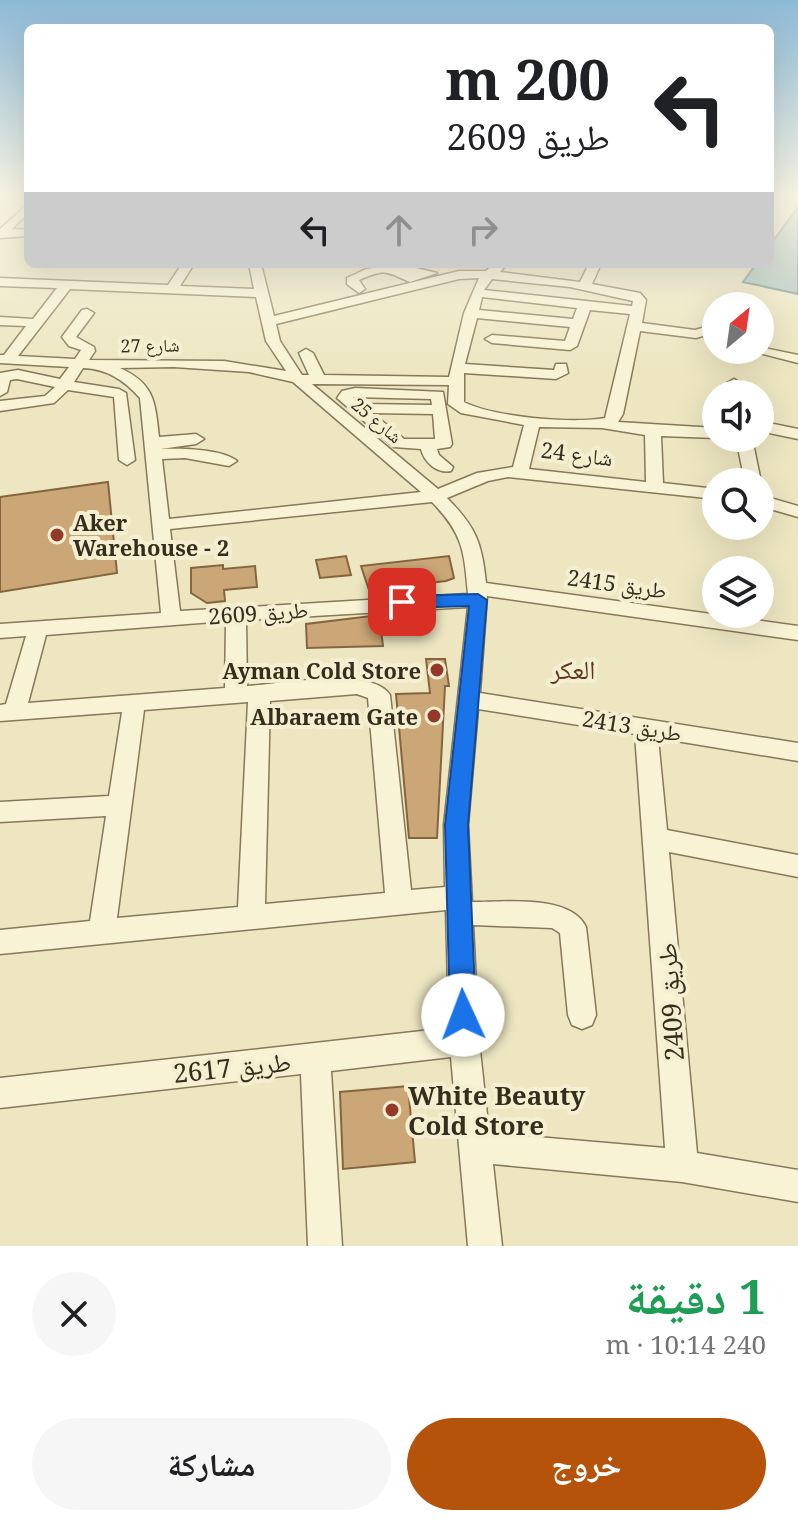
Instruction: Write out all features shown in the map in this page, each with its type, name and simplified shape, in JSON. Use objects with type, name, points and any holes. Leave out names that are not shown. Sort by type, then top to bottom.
[{"type":"street","points":[[171,290],[185,268]]},
{"type":"street","name":"شارع 25","points":[[256,268],[273,341],[298,379],[436,496],[468,534],[473,546],[478,594],[456,825],[464,1041],[485,1246]]},
{"type":"street","points":[[359,289],[352,282],[356,277],[396,268],[408,277],[421,280]]},
{"type":"street","points":[[496,268],[477,293],[471,313],[456,374],[456,404],[461,409],[533,420],[702,432]]},
{"type":"street","points":[[584,287],[593,268]]},
{"type":"street","points":[[267,322],[421,280],[459,275],[488,275],[631,295],[639,298],[637,318],[614,419],[605,424]]},
{"type":"street","points":[[0,282],[262,293]]},
{"type":"street","points":[[4,359],[66,285]]},
{"type":"street","points":[[477,293],[585,305],[690,334],[702,330]]},
{"type":"street","points":[[511,317],[517,297]]},
{"type":"street","points":[[492,339],[567,346],[573,343],[585,305]]},
{"type":"street","points":[[8,405],[52,399],[66,383],[88,349],[69,337],[87,313]]},
{"type":"street","points":[[471,313],[578,324]]},
{"type":"street","points":[[3,325],[36,323]]},
{"type":"street","points":[[306,353],[318,378]]},
{"type":"street","points":[[774,354],[798,359]]},
{"type":"street","name":"شارع 27","points":[[4,359],[79,364],[209,363],[276,372],[298,379]]},
{"type":"street","points":[[99,364],[130,378],[145,392],[154,448],[171,618]]},
{"type":"street","points":[[298,379],[318,378],[392,386],[438,395],[444,444],[428,446],[400,444],[345,398],[347,394],[392,386],[456,374],[558,375],[561,367]]},
{"type":"street","points":[[8,405],[28,383]]},
{"type":"street","points":[[0,390],[28,383],[66,383],[113,391],[121,396],[127,460]]},
{"type":"street","points":[[356,408],[441,410]]},
{"type":"street","points":[[520,471],[533,420]]},
{"type":"street","points":[[774,429],[798,434]]},
{"type":"street","points":[[653,430],[655,487]]},
{"type":"street","points":[[154,448],[196,439]]},
{"type":"street","points":[[428,446],[431,457],[445,467]]},
{"type":"street","points":[[154,448],[229,461]]},
{"type":"street","name":"شارع 24","points":[[161,525],[436,496],[483,477],[520,471],[702,492]]},
{"type":"street","points":[[774,504],[798,512]]},
{"type":"street","name":"طريق 2609","points":[[0,631],[478,594]]},
{"type":"street","name":"طريق 2415","points":[[478,594],[798,633]]},
{"type":"street","points":[[236,614],[248,696],[251,918]]},
{"type":"street","points":[[38,628],[8,712],[357,686],[370,688],[379,695],[399,902]]},
{"type":"street","name":"طريق 2413","points":[[466,699],[798,752]]},
{"type":"street","points":[[102,932],[134,703]]},
{"type":"street","name":"طريق 2409","points":[[646,727],[682,1166]]},
{"type":"street","points":[[0,812],[118,805]]},
{"type":"street","points":[[657,839],[798,866]]},
{"type":"street","points":[[0,942],[399,902],[557,916],[570,921],[573,927],[582,1015]]},
{"type":"street","name":"طريق 2617","points":[[0,1093],[464,1041]]},
{"type":"street","points":[[315,1057],[325,1246]]},
{"type":"street","points":[[474,1147],[682,1166],[798,1186]]},
{"type":"water","points":[[774,252],[798,252],[798,294],[743,282],[753,268],[774,268]]},
{"type":"building","name":"Aker Warehouse - 2","points":[[108,482],[117,573],[0,592],[0,497]]},
{"type":"building","points":[[346,556],[351,575],[320,578],[316,560]]},
{"type":"building","points":[[449,556],[454,578],[369,590],[361,566]]},
{"type":"building","points":[[223,565],[223,569],[255,566],[257,587],[224,590],[225,601],[207,603],[191,593],[191,568]]},
{"type":"building","points":[[379,615],[383,646],[307,648],[306,624]]},
{"type":"building","points":[[426,659],[445,659],[449,686],[445,686],[437,838],[409,838],[396,694],[430,693]]},
{"type":"building","points":[[408,1086],[415,1162],[343,1169],[340,1092]]},
{"type":"place","name":"Aker Warehouse - 2","points":[[57,535]]},
{"type":"place","name":"Ayman Cold Store","points":[[437,670]]},
{"type":"place","name":"Albaraem Gate","points":[[434,716]]},
{"type":"place","name":"White Beauty Cold Store","points":[[392,1110]]},
{"type":"district","name":"العكر","points":[[573,669]]},
{"type":"route","points":[[402,602],[478,600],[456,825],[463,1015]]}]
